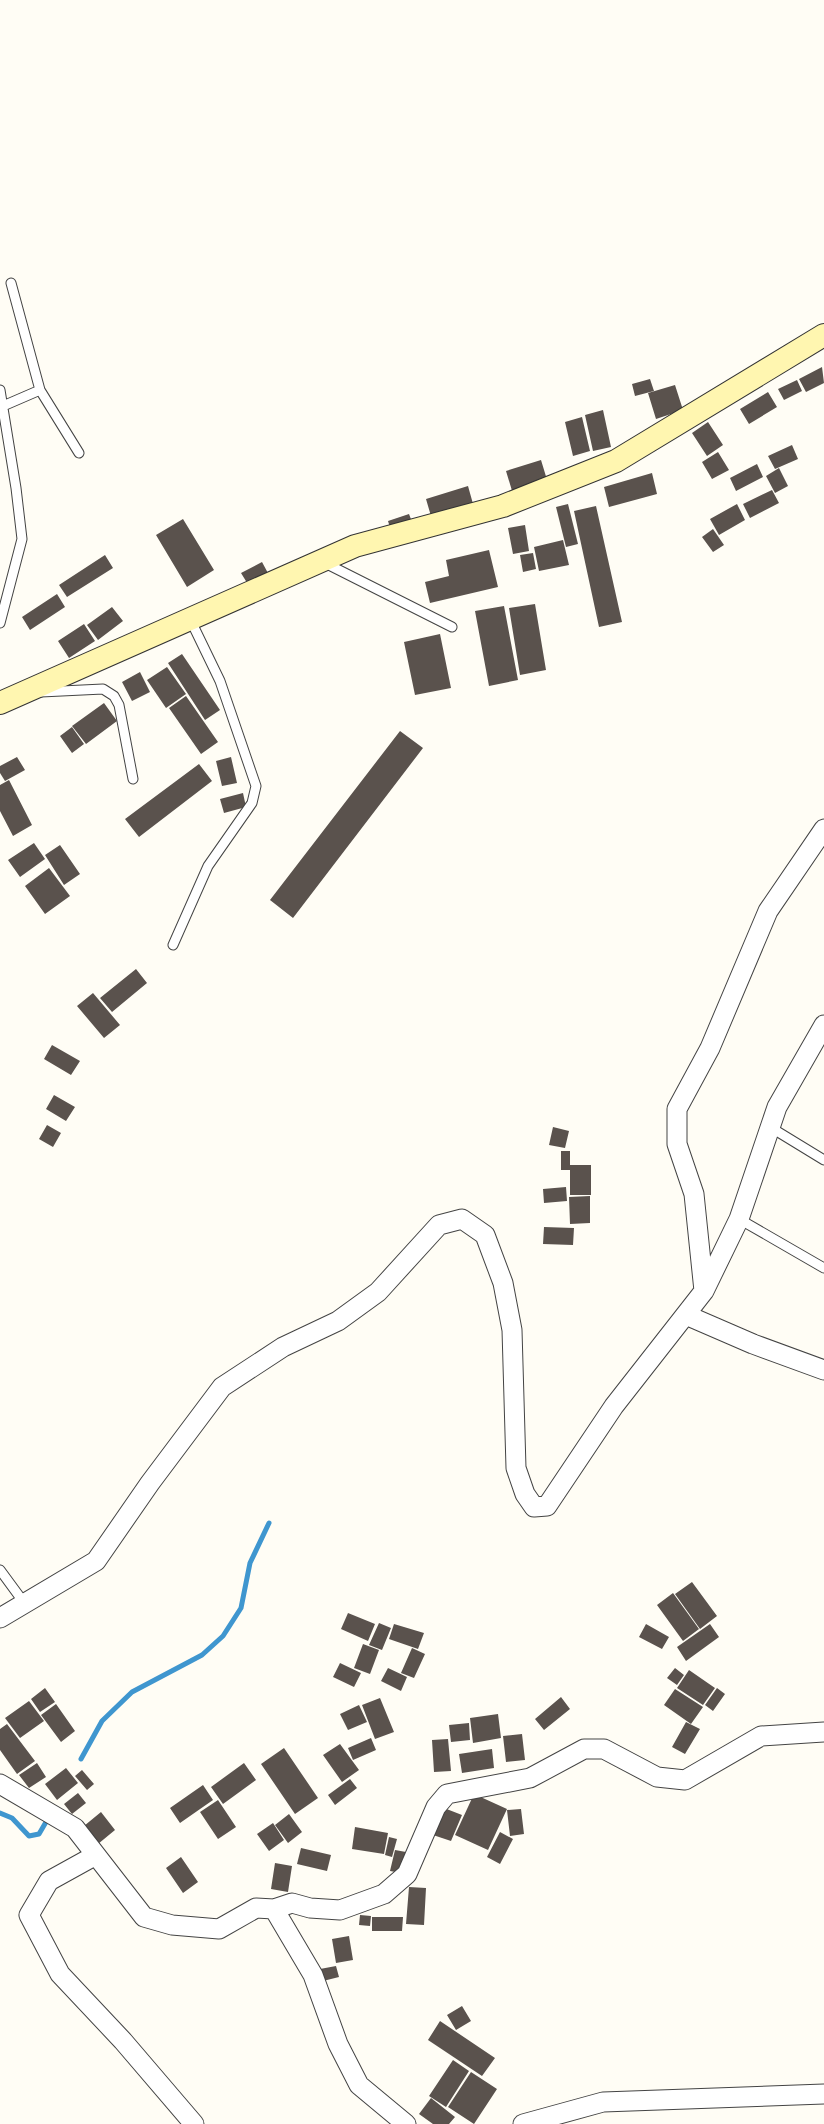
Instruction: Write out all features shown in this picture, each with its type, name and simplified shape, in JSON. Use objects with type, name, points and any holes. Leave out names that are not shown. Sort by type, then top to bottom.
[{"type":"street","points":[[0,703],[189,618],[355,546],[503,506],[616,461],[824,335]]},
{"type":"street","points":[[704,1291],[694,1194],[677,1144],[677,1109],[710,1048],[768,912],[824,830]]},
{"type":"street","points":[[0,1618],[96,1561],[150,1483],[222,1387],[283,1347],[338,1321],[378,1292],[439,1224],[462,1219],[484,1234],[494,1256],[503,1283],[512,1330],[516,1468],[525,1494],[534,1507],[547,1506],[610,1412],[704,1291],[739,1219],[777,1107],[824,1025]]},
{"type":"street","points":[[686,1315],[753,1344],[824,1370]]},
{"type":"street","points":[[0,1784],[75,1828],[144,1917],[172,1925],[219,1929],[256,1908],[274,1909],[292,1903],[310,1908],[340,1910],[384,1894],[407,1874],[436,1807],[447,1794],[530,1778],[584,1749],[604,1749],[656,1777],[685,1780],[761,1736],[824,1732]]},
{"type":"street","points":[[96,1856],[49,1881],[29,1915],[60,1974],[124,2041],[194,2124]]},
{"type":"street","points":[[274,1909],[313,1975],[338,2044],[359,2085],[406,2124]]},
{"type":"street","points":[[523,2124],[602,2102],[824,2094]]},
{"type":"lane","points":[[11,283],[40,390],[79,453]]},
{"type":"lane","points":[[0,390],[16,488],[22,539],[0,623]]},
{"type":"lane","points":[[3,406],[40,390]]},
{"type":"lane","points":[[322,561],[452,627]]},
{"type":"lane","points":[[173,945],[208,866],[252,803],[256,786],[220,681],[189,618]]},
{"type":"lane","points":[[22,693],[103,689],[114,696],[119,705],[134,779]]},
{"type":"lane","points":[[770,1127],[824,1160]]},
{"type":"lane","points":[[739,1219],[824,1268]]},
{"type":"lane","points":[[0,1570],[25,1604]]},
{"type":"building","points":[[822,367],[824,383],[806,392],[799,379]]},
{"type":"building","points":[[650,379],[654,391],[635,396],[632,384]]},
{"type":"building","points":[[797,380],[802,391],[784,400],[778,389]]},
{"type":"building","points":[[675,385],[683,410],[656,419],[648,393]]},
{"type":"building","points":[[768,392],[777,407],[749,424],[740,409]]},
{"type":"building","points":[[603,410],[611,447],[593,451],[585,415]]},
{"type":"building","points":[[582,417],[590,451],[573,456],[565,422]]},
{"type":"building","points":[[708,422],[723,445],[707,456],[692,433]]},
{"type":"building","points":[[792,445],[798,459],[775,469],[768,456]]},
{"type":"building","points":[[718,452],[729,470],[712,479],[702,462]]},
{"type":"building","points":[[541,460],[548,483],[513,494],[506,471]]},
{"type":"building","points":[[757,464],[763,477],[736,491],[730,478]]},
{"type":"building","points":[[779,468],[788,486],[775,493],[766,476]]},
{"type":"building","points":[[652,473],[657,494],[609,507],[604,487]]},
{"type":"building","points":[[468,486],[475,511],[433,523],[426,499]]},
{"type":"building","points":[[772,490],[779,503],[750,518],[743,504]]},
{"type":"building","points":[[568,504],[578,544],[566,547],[556,507]]},
{"type":"building","points":[[737,504],[745,520],[719,535],[710,519]]},
{"type":"building","points":[[596,506],[622,622],[599,627],[574,511]]},
{"type":"building","points":[[409,514],[414,527],[392,534],[388,521]]},
{"type":"building","points":[[183,519],[214,570],[187,587],[156,535]]},
{"type":"building","points":[[525,525],[529,551],[513,554],[508,528]]},
{"type":"building","points":[[713,529],[724,545],[713,552],[702,537]]},
{"type":"building","points":[[563,540],[569,565],[539,571],[534,547]]},
{"type":"building","points":[[489,550],[498,587],[430,603],[425,582],[449,576],[446,560]]},
{"type":"building","points":[[533,553],[536,569],[523,572],[520,555]]},
{"type":"building","points":[[105,555],[113,568],[67,597],[59,585]]},
{"type":"building","points":[[262,562],[269,575],[249,586],[241,573]]},
{"type":"building","points":[[57,594],[65,607],[30,630],[22,617]]},
{"type":"building","points":[[535,604],[546,670],[520,675],[509,608]]},
{"type":"building","points":[[504,606],[518,680],[489,686],[475,611]]},
{"type":"building","points":[[112,607],[123,621],[98,640],[87,625]]},
{"type":"building","points":[[84,624],[95,641],[69,658],[58,641]]},
{"type":"building","points":[[440,634],[451,688],[415,695],[404,642]]},
{"type":"building","points":[[182,654],[220,710],[205,720],[168,663]]},
{"type":"building","points":[[167,667],[186,694],[166,708],[147,680]]},
{"type":"building","points":[[140,672],[150,692],[132,701],[122,682]]},
{"type":"building","points":[[186,696],[218,742],[201,754],[169,708]]},
{"type":"building","points":[[104,703],[117,721],[86,744],[72,726]]},
{"type":"building","points":[[72,727],[84,744],[72,753],[60,736]]},
{"type":"building","points":[[400,731],[423,748],[293,918],[270,900]]},
{"type":"building","points":[[17,757],[25,770],[5,781],[0,773],[0,766]]},
{"type":"building","points":[[231,757],[237,783],[222,786],[216,761]]},
{"type":"building","points":[[199,764],[212,781],[139,837],[125,819]]},
{"type":"building","points":[[9,780],[32,825],[13,836],[0,811],[0,785]]},
{"type":"building","points":[[243,793],[246,807],[224,813],[220,799]]},
{"type":"building","points":[[34,843],[45,859],[20,877],[8,860]]},
{"type":"building","points":[[60,845],[80,874],[64,885],[45,855]]},
{"type":"building","points":[[49,868],[70,896],[45,914],[25,886]]},
{"type":"building","points":[[136,969],[147,983],[112,1012],[100,998]]},
{"type":"building","points":[[93,993],[120,1025],[104,1038],[77,1006]]},
{"type":"building","points":[[52,1045],[80,1061],[71,1075],[44,1059]]},
{"type":"building","points":[[54,1095],[75,1107],[66,1121],[46,1109]]},
{"type":"building","points":[[47,1125],[61,1133],[53,1147],[39,1139]]},
{"type":"building","points":[[553,1127],[569,1131],[565,1148],[549,1145]]},
{"type":"building","points":[[561,1151],[570,1151],[570,1170],[561,1170]]},
{"type":"building","points":[[570,1165],[591,1165],[591,1195],[570,1195]]},
{"type":"building","points":[[566,1187],[567,1201],[544,1203],[543,1189]]},
{"type":"building","points":[[590,1196],[590,1223],[570,1224],[569,1197]]},
{"type":"building","points":[[544,1227],[574,1228],[573,1245],[543,1244]]},
{"type":"building","points":[[692,1582],[717,1616],[700,1629],[675,1594]]},
{"type":"building","points":[[673,1593],[699,1629],[683,1641],[657,1605]]},
{"type":"building","points":[[348,1613],[375,1624],[368,1641],[341,1629]]},
{"type":"building","points":[[379,1623],[391,1628],[382,1650],[369,1645]]},
{"type":"building","points":[[394,1624],[424,1633],[418,1649],[389,1639]]},
{"type":"building","points":[[646,1624],[669,1637],[662,1649],[639,1637]]},
{"type":"building","points":[[710,1624],[719,1637],[686,1661],[677,1647]]},
{"type":"building","points":[[363,1644],[379,1650],[370,1674],[354,1668]]},
{"type":"building","points":[[412,1648],[425,1654],[414,1678],[401,1673]]},
{"type":"building","points":[[340,1663],[361,1673],[354,1687],[333,1677]]},
{"type":"building","points":[[388,1668],[407,1677],[401,1691],[381,1681]]},
{"type":"building","points":[[675,1668],[684,1675],[677,1685],[667,1678]]},
{"type":"building","points":[[689,1670],[715,1688],[703,1705],[677,1688]]},
{"type":"building","points":[[45,1688],[55,1702],[40,1712],[31,1699]]},
{"type":"building","points":[[717,1688],[725,1694],[713,1711],[705,1705]]},
{"type":"building","points":[[675,1689],[703,1707],[691,1724],[664,1705]]},
{"type":"building","points":[[561,1697],[570,1709],[544,1730],[535,1719]]},
{"type":"building","points":[[380,1698],[394,1732],[375,1739],[362,1705]]},
{"type":"building","points":[[29,1701],[44,1721],[20,1738],[5,1718]]},
{"type":"building","points":[[56,1704],[75,1731],[61,1742],[41,1715]]},
{"type":"building","points":[[359,1705],[367,1722],[348,1730],[340,1714]]},
{"type":"building","points":[[498,1714],[501,1738],[473,1743],[470,1718]]},
{"type":"building","points":[[686,1722],[700,1729],[685,1754],[672,1747]]},
{"type":"building","points":[[469,1723],[470,1740],[451,1742],[449,1725]]},
{"type":"building","points":[[7,1724],[35,1761],[17,1774],[0,1750],[0,1729]]},
{"type":"building","points":[[522,1734],[525,1760],[506,1762],[503,1736]]},
{"type":"building","points":[[371,1738],[376,1750],[353,1760],[348,1748]]},
{"type":"building","points":[[448,1739],[451,1771],[434,1772],[432,1740]]},
{"type":"building","points":[[340,1744],[359,1770],[342,1782],[323,1755]]},
{"type":"building","points":[[284,1748],[318,1798],[295,1814],[261,1764]]},
{"type":"building","points":[[492,1749],[494,1768],[462,1773],[459,1754]]},
{"type":"building","points":[[37,1763],[46,1777],[29,1788],[19,1775]]},
{"type":"building","points":[[244,1763],[256,1780],[223,1804],[211,1787]]},
{"type":"building","points":[[66,1768],[78,1783],[57,1800],[45,1784]]},
{"type":"building","points":[[82,1770],[94,1784],[87,1790],[75,1776]]},
{"type":"building","points":[[350,1779],[357,1788],[335,1805],[328,1795]]},
{"type":"building","points":[[203,1785],[213,1800],[180,1823],[170,1808]]},
{"type":"building","points":[[78,1793],[86,1803],[72,1814],[64,1804]]},
{"type":"building","points":[[474,1794],[507,1809],[488,1850],[455,1835]]},
{"type":"building","points":[[218,1800],[236,1827],[218,1839],[200,1812]]},
{"type":"building","points":[[444,1808],[462,1815],[451,1841],[433,1835]]},
{"type":"building","points":[[521,1809],[524,1834],[510,1836],[507,1810]]},
{"type":"building","points":[[101,1812],[115,1830],[98,1844],[84,1826]]},
{"type":"building","points":[[289,1814],[302,1832],[288,1843],[275,1825]]},
{"type":"building","points":[[273,1823],[284,1840],[269,1851],[257,1834]]},
{"type":"building","points":[[355,1827],[388,1833],[384,1854],[352,1849]]},
{"type":"building","points":[[500,1832],[513,1839],[500,1864],[487,1857]]},
{"type":"building","points":[[389,1837],[397,1839],[392,1857],[385,1855]]},
{"type":"building","points":[[301,1848],[331,1855],[327,1871],[297,1864]]},
{"type":"building","points":[[395,1850],[406,1852],[401,1873],[390,1871]]},
{"type":"building","points":[[181,1857],[198,1882],[183,1893],[166,1868]]},
{"type":"building","points":[[275,1863],[292,1866],[288,1892],[271,1889]]},
{"type":"building","points":[[409,1887],[426,1888],[424,1925],[406,1924]]},
{"type":"building","points":[[360,1915],[371,1916],[370,1926],[359,1925]]},
{"type":"building","points":[[372,1917],[403,1917],[402,1931],[372,1931]]},
{"type":"building","points":[[349,1936],[353,1960],[336,1963],[332,1939]]},
{"type":"building","points":[[336,1966],[339,1977],[323,1981],[320,1969]]},
{"type":"building","points":[[462,2006],[471,2021],[456,2030],[447,2015]]},
{"type":"building","points":[[440,2021],[495,2058],[482,2076],[428,2040]]},
{"type":"building","points":[[453,2060],[469,2071],[446,2107],[429,2096]]},
{"type":"building","points":[[471,2072],[497,2089],[474,2124],[448,2107]]},
{"type":"building","points":[[431,2098],[455,2117],[449,2124],[433,2124],[419,2114]]},
{"type":"waterway","points":[[81,1759],[102,1721],[132,1692],[202,1655],[223,1636],[241,1608],[250,1563],[269,1523]]},
{"type":"waterway","points":[[0,1813],[12,1818],[29,1836],[39,1834],[46,1822]]}]
